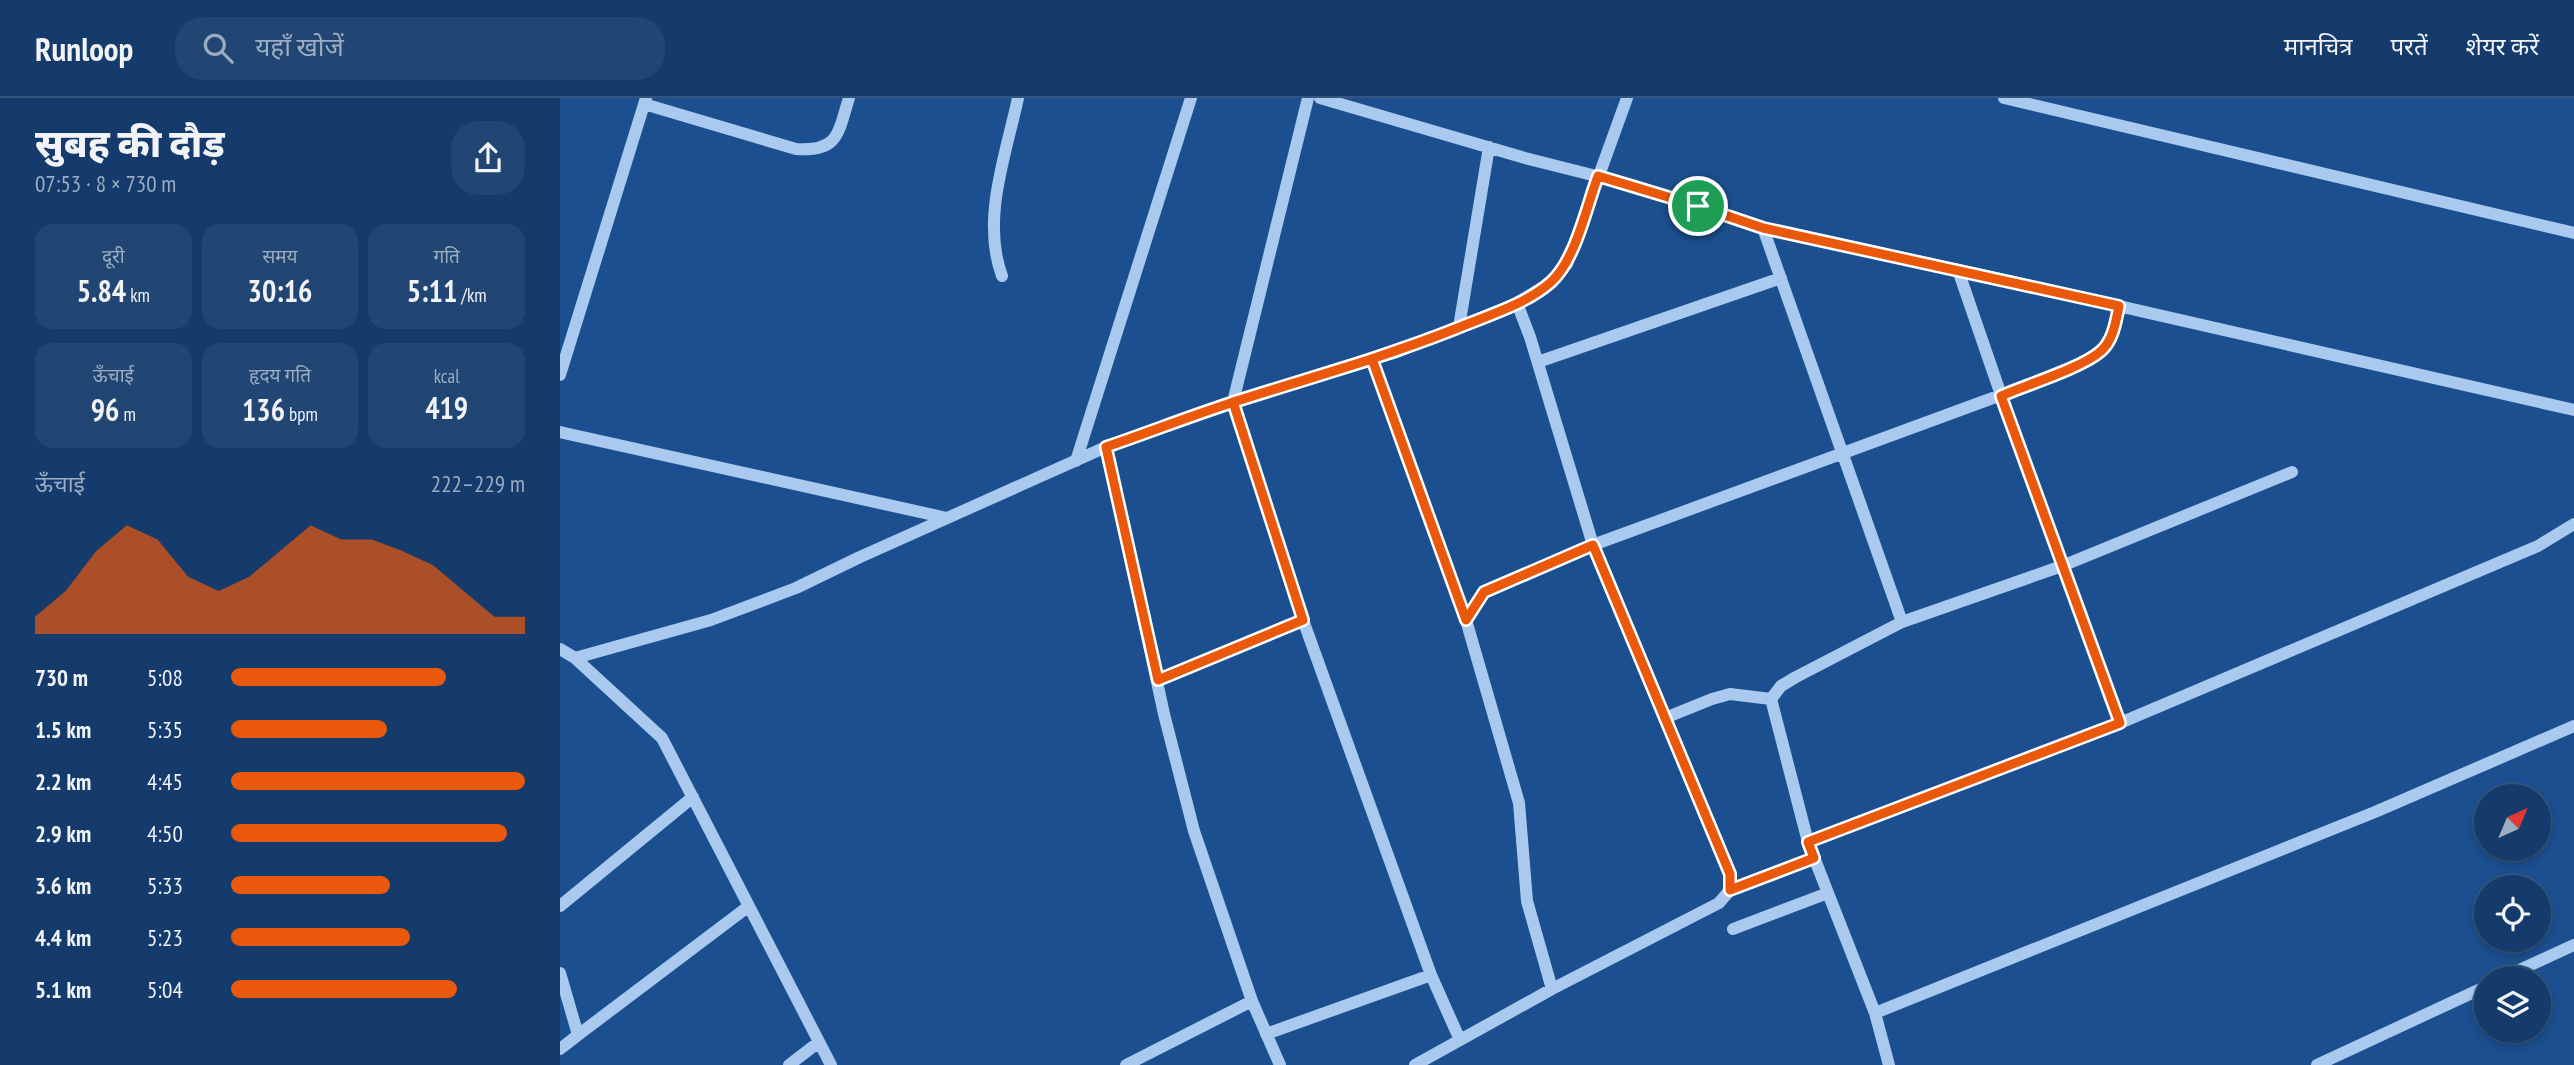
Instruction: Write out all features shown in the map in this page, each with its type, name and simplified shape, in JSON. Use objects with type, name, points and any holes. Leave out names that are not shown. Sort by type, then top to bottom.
[{"type":"street","points":[[560,375],[645,101],[796,149],[813,150],[829,145],[839,131],[849,98]]},
{"type":"street","points":[[1002,276],[995,256],[993,218],[1018,98]]},
{"type":"street","points":[[1076,461],[1191,98]]},
{"type":"street","points":[[1308,98],[1233,402],[1303,620],[1431,975],[1460,1040]]},
{"type":"street","points":[[1320,98],[1632,185],[1763,228],[2574,410]]},
{"type":"street","points":[[575,657],[711,620],[760,602],[1106,447],[1233,402],[1372,359],[1517,303],[1550,283],[1567,264],[1627,98]]},
{"type":"street","points":[[2004,98],[2574,233]]},
{"type":"street","points":[[1459,327],[1489,147]]},
{"type":"street","points":[[1763,228],[1902,622]]},
{"type":"street","points":[[1958,270],[2120,723]]},
{"type":"street","points":[[1538,362],[1781,278]]},
{"type":"street","points":[[1517,303],[1538,362],[1593,545],[1730,874],[1730,890]]},
{"type":"street","points":[[1466,620],[1484,592],[1593,545],[2001,396],[2084,362],[2102,350],[2113,333],[2119,306]]},
{"type":"street","points":[[1372,359],[1466,620],[1519,803],[1527,901],[1552,989]]},
{"type":"street","points":[[560,432],[947,518]]},
{"type":"street","points":[[1106,447],[1164,714],[1194,831],[1252,1001],[1280,1065]]},
{"type":"street","points":[[1886,1064],[1875,1013],[1808,842],[1772,699],[1781,686],[1796,677],[1902,622],[2063,566],[2292,472]]},
{"type":"street","points":[[1808,842],[2120,723],[2538,546],[2574,524]]},
{"type":"street","points":[[1158,680],[1303,620]]},
{"type":"street","points":[[560,649],[575,657],[662,738],[831,1065]]},
{"type":"street","points":[[1665,718],[1730,694],[1772,699]]},
{"type":"street","points":[[1875,1013],[2362,817],[2574,726]]},
{"type":"street","points":[[560,906],[693,797]]},
{"type":"street","points":[[1415,1065],[1552,989],[1719,903],[1730,890],[1814,858]]},
{"type":"street","points":[[1733,929],[1828,892]]},
{"type":"street","points":[[560,1049],[749,906]]},
{"type":"street","points":[[2528,966],[2574,945]]},
{"type":"street","points":[[560,973],[578,1035]]},
{"type":"street","points":[[1266,1034],[1431,975]]},
{"type":"street","points":[[2317,1065],[2474,992]]},
{"type":"street","points":[[1126,1065],[1252,1001]]},
{"type":"street","points":[[789,1065],[819,1042]]},
{"type":"route","points":[[1698,206],[1598,176],[1567,264],[1550,283],[1517,303],[1397,352],[1372,359],[1303,381],[1233,402],[1106,447],[1158,680],[1303,620],[1233,402],[1372,359],[1466,620],[1484,592],[1593,545],[1730,874],[1730,890],[1814,858],[1808,842],[2120,723],[2001,396],[2084,362],[2102,350],[2113,333],[2119,306],[1763,228],[1698,206]]}]
